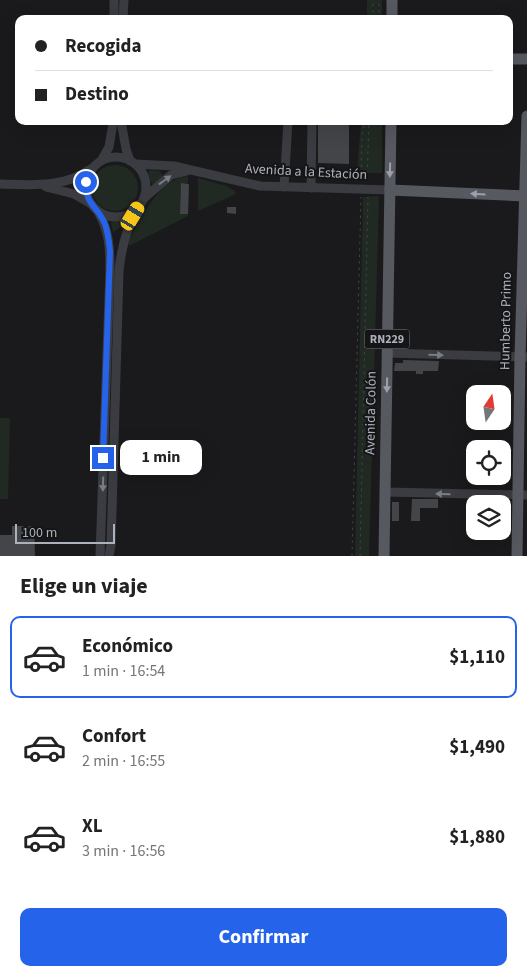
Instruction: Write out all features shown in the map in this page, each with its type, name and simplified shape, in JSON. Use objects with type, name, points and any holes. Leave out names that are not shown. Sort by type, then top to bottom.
[{"type":"main road","points":[[392,0],[392,15]]},
{"type":"main road","points":[[513,59],[527,59]]},
{"type":"main road","name":"Humberto Primo","points":[[517,556],[523,495],[527,116]]},
{"type":"main road","name":"Avenida Colón","points":[[384,556],[391,125]]},
{"type":"main road","points":[[390,190],[526,196]]},
{"type":"street","points":[[114,0],[114,15]]},
{"type":"street","points":[[123,15],[124,0]]},
{"type":"street","points":[[101,161],[109,146],[116,125]]},
{"type":"street","points":[[109,556],[111,545],[119,272],[127,231],[133,216],[142,202],[145,190],[145,181],[141,172],[133,163],[118,125]]},
{"type":"street","points":[[284,187],[288,125]]},
{"type":"street","points":[[311,188],[312,125]]},
{"type":"street","points":[[0,184],[36,185],[70,180],[84,174],[101,161],[116,157],[133,163]]},
{"type":"street","name":"Avenida a la Estación","points":[[133,163],[174,166],[260,186],[390,190]]},
{"type":"street","points":[[92,168],[87,177],[87,196],[105,224],[108,236],[110,269],[100,556]]},
{"type":"street","points":[[36,185],[74,194],[107,216],[122,216],[132,212],[171,176],[192,170]]},
{"type":"street","points":[[387,353],[524,357]]},
{"type":"street","points":[[385,492],[523,495]]},
{"type":"path","points":[[373,15],[374,0]]},
{"type":"path","points":[[379,0],[379,15]]},
{"type":"path","points":[[360,556],[364,189],[362,136],[364,125]]},
{"type":"path","points":[[352,556],[364,189],[369,125]]},
{"type":"shaded area","points":[[367,0],[382,0],[382,15],[367,15]]},
{"type":"shaded area","points":[[361,125],[382,125],[382,173],[357,173]]},
{"type":"shaded area","points":[[110,165],[120,165],[132,171],[137,179],[137,197],[132,205],[124,210],[110,211],[102,208],[95,201],[92,193],[92,183],[95,175],[102,168]]},
{"type":"shaded area","points":[[150,170],[160,171],[162,174],[162,177],[153,184],[148,173]]},
{"type":"shaded area","points":[[188,176],[188,183],[181,184],[180,214],[188,214],[188,216],[129,246],[128,243],[144,212],[159,192],[168,184]]},
{"type":"shaded area","points":[[198,178],[226,186],[235,191],[236,194],[198,211]]},
{"type":"shaded area","points":[[379,196],[369,556],[355,556],[363,197]]},
{"type":"shaded area","points":[[124,221],[123,226],[113,232],[111,222]]},
{"type":"shaded area","points":[[0,418],[10,418],[8,499],[0,499]]},
{"type":"building","points":[[318,125],[349,125],[349,164],[318,163]]},
{"type":"building","points":[[181,183],[189,184],[188,214],[180,214]]},
{"type":"building","points":[[227,207],[236,207],[236,214],[227,213]]},
{"type":"building","points":[[403,360],[439,361],[438,371],[423,371],[423,374],[416,374],[416,371],[394,371],[395,363],[403,363]]},
{"type":"building","points":[[412,499],[438,499],[438,508],[420,508],[420,521],[411,521]]},
{"type":"building","points":[[392,502],[399,502],[399,521],[392,521]]},
{"type":"building","points":[[12,526],[34,526],[35,556],[0,556],[0,535],[12,535]]},
{"type":"route","points":[[86,182],[87,196],[105,224],[110,251],[103,458]]}]
